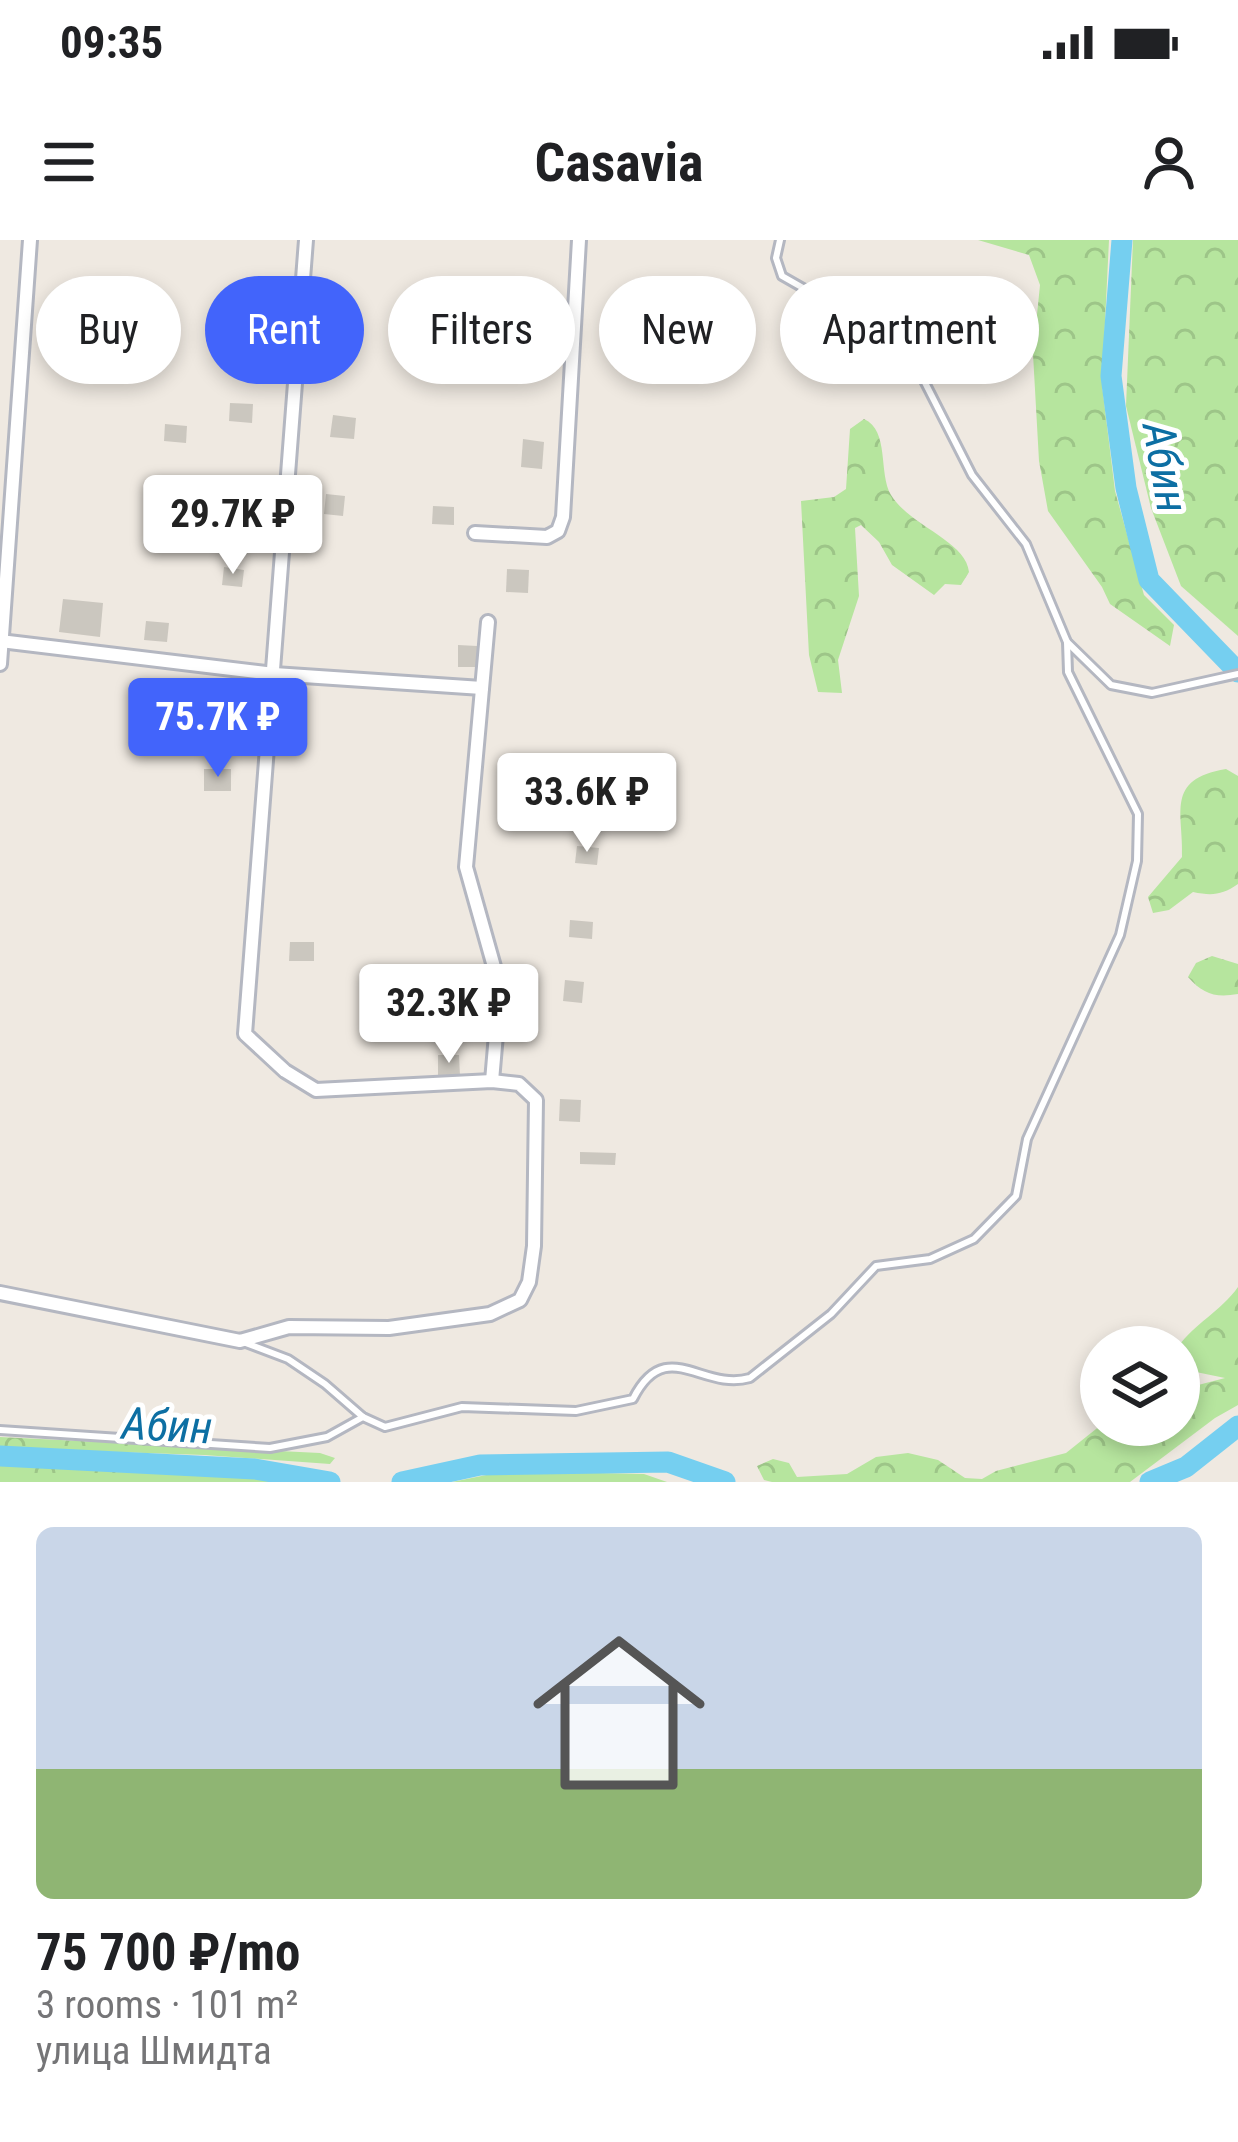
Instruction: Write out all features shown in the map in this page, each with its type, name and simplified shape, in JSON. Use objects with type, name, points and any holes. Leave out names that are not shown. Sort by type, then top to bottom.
[{"type":"street","points":[[0,664],[29,240]]},
{"type":"street","points":[[0,1293],[240,1341],[289,1327],[389,1328],[490,1314],[520,1300],[529,1282],[536,1100],[519,1084],[492,1081],[316,1090],[285,1071],[245,1034],[306,240]]},
{"type":"street","points":[[476,533],[547,537],[559,531],[578,240]]},
{"type":"street","points":[[488,622],[466,866],[500,988],[492,1081]]},
{"type":"street","points":[[1,642],[274,674],[482,688]]},
{"type":"lane","points":[[240,1341],[288,1359],[363,1418],[385,1427],[462,1407],[576,1412],[633,1399],[644,1377],[679,1366],[733,1383],[750,1378],[831,1314],[876,1266],[930,1258],[974,1239],[1016,1196],[1034,1121],[1120,935],[1137,861],[1138,814],[1068,672],[1067,642],[1026,544],[972,475],[914,361],[882,333],[782,276],[776,258],[780,240]]},
{"type":"lane","points":[[1067,642],[1111,686],[1152,693],[1238,674]]},
{"type":"lane","points":[[0,1430],[270,1448],[326,1437],[363,1418]]},
{"type":"green space","points":[[978,240],[1109,240],[1102,385],[1115,491],[1144,595],[1174,625],[1170,646],[1110,604],[1048,511],[1039,461],[1035,384],[1039,384],[1040,285],[1029,255]]},
{"type":"green space","points":[[1133,240],[1238,240],[1238,636],[1181,586],[1151,508],[1126,406]]},
{"type":"green space","points":[[864,419],[881,443],[891,495],[958,551],[969,572],[961,585],[945,584],[934,595],[892,565],[879,542],[861,525],[855,528],[859,596],[838,660],[842,693],[818,692],[809,655],[801,501],[834,497],[846,489],[850,429]]},
{"type":"green space","points":[[1226,769],[1238,776],[1238,884],[1217,894],[1193,892],[1169,910],[1153,913],[1148,897],[1182,857],[1180,813],[1185,790],[1206,774]]},
{"type":"green space","points":[[1212,956],[1238,964],[1238,994],[1210,993],[1188,977],[1196,963]]},
{"type":"green space","points":[[1238,1287],[1238,1405],[1200,1429],[1200,1385],[1225,1378],[1200,1373],[1198,1326]]},
{"type":"green space","points":[[0,1437],[320,1453],[335,1458],[330,1464],[0,1448]]},
{"type":"green space","points":[[1080,1442],[1080,1446],[1178,1446],[1130,1482],[772,1482],[764,1480],[757,1466],[773,1459],[789,1463],[797,1477],[847,1474],[876,1457],[908,1453],[938,1460],[965,1478],[982,1479],[1066,1453]]},
{"type":"green space","points":[[0,1461],[270,1479],[274,1482],[0,1482]]},
{"type":"green space","points":[[506,1471],[644,1474],[667,1482],[452,1482]]},
{"type":"building","points":[[230,403],[253,404],[252,423],[229,421]]},
{"type":"building","points":[[333,415],[356,418],[354,439],[330,437]]},
{"type":"building","points":[[165,424],[187,426],[186,443],[164,441]]},
{"type":"building","points":[[523,439],[544,442],[542,469],[521,467]]},
{"type":"building","points":[[326,494],[345,496],[343,516],[324,514]]},
{"type":"building","points":[[433,506],[454,507],[454,525],[432,524]]},
{"type":"building","points":[[224,567],[244,570],[242,587],[222,585]]},
{"type":"building","points":[[507,569],[529,570],[528,593],[506,592]]},
{"type":"building","points":[[63,599],[103,603],[100,637],[59,632]]},
{"type":"building","points":[[146,621],[169,623],[167,642],[144,640]]},
{"type":"building","points":[[458,645],[477,646],[477,667],[458,667]]},
{"type":"building","points":[[204,769],[231,769],[231,791],[204,791]]},
{"type":"building","points":[[577,846],[599,848],[597,865],[575,863]]},
{"type":"building","points":[[570,920],[593,922],[592,939],[569,937]]},
{"type":"building","points":[[290,942],[314,942],[314,961],[289,961]]},
{"type":"building","points":[[565,980],[584,982],[582,1003],[563,1001]]},
{"type":"building","points":[[438,1055],[459,1055],[460,1076],[438,1076]]},
{"type":"building","points":[[560,1099],[581,1100],[580,1122],[559,1121]]},
{"type":"building","points":[[580,1152],[616,1153],[615,1165],[580,1164]]},
{"type":"waterway","name":"Абин","points":[[1122,240],[1111,376],[1126,488],[1149,580],[1238,672]]},
{"type":"waterway","name":"Абин","points":[[1150,1482],[1186,1467],[1238,1426]]},
{"type":"waterway","name":"Абин","points":[[0,1456],[255,1469],[330,1482]]},
{"type":"waterway","name":"Абин","points":[[402,1482],[480,1465],[668,1462],[725,1482]]}]
